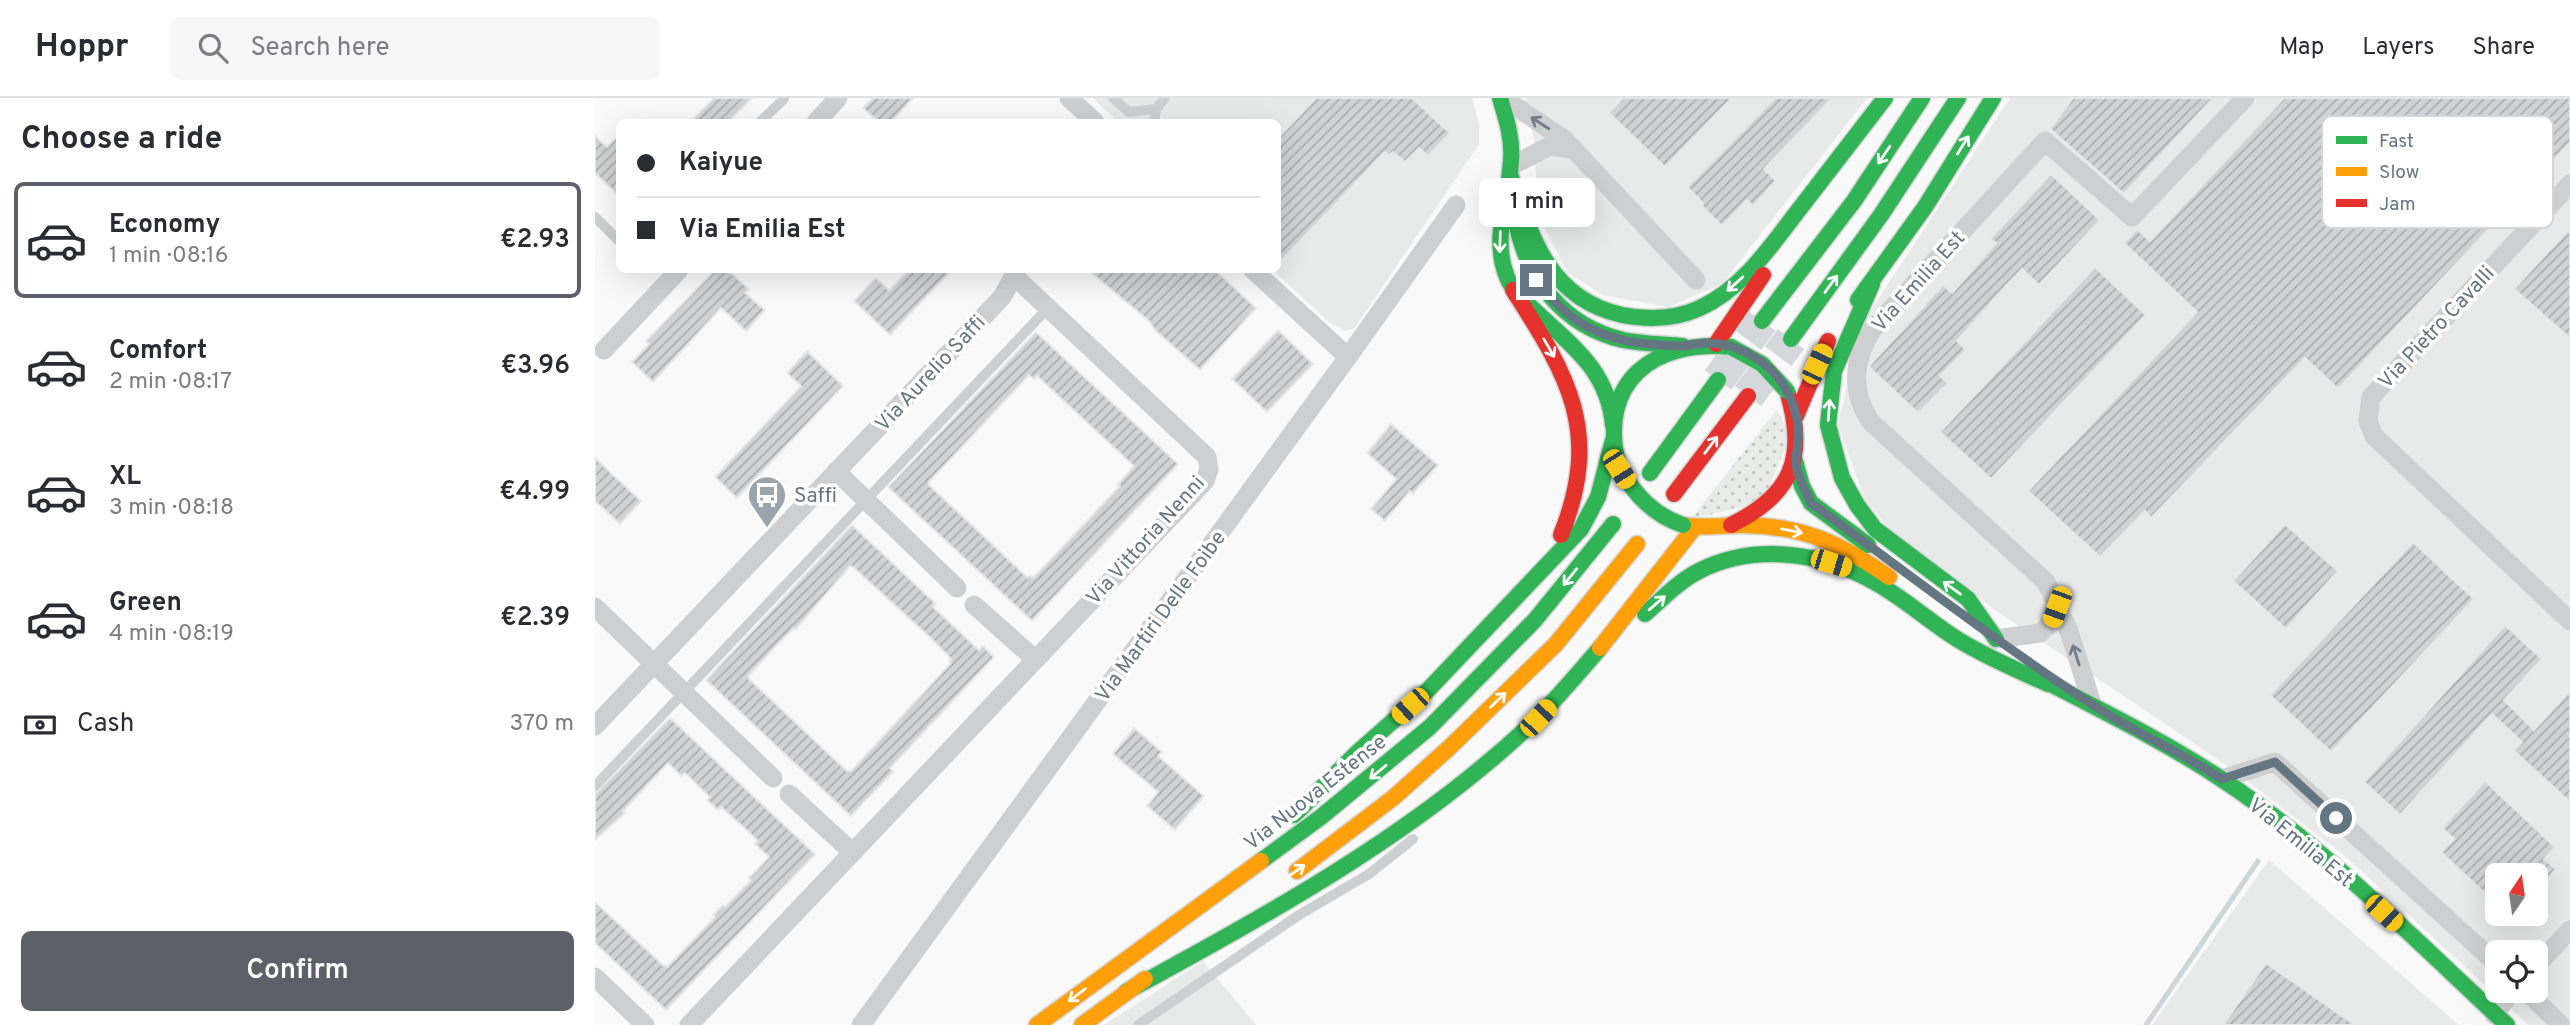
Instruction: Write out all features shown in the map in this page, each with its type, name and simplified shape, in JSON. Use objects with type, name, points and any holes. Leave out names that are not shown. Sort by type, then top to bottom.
[{"type":"main road","points":[[1501,98],[1510,133],[1517,228],[1524,258],[1536,280],[1554,303],[1574,319],[1598,332],[1621,340],[1683,346],[1723,345],[1886,98]]},
{"type":"main road","points":[[1511,170],[1541,253],[1565,287],[1595,308],[1629,317],[1656,318],[1684,314],[1709,304],[1734,286],[1762,256],[1886,98]]},
{"type":"main road","points":[[1762,321],[1854,201],[1922,98]]},
{"type":"main road","points":[[1791,339],[1881,215],[1958,98]]},
{"type":"main road","points":[[1796,416],[1825,347],[1925,207],[1991,100]]},
{"type":"main road","points":[[1511,170],[1501,220],[1500,256],[1513,290],[1567,383],[1579,444],[1579,473],[1570,511],[1562,534],[1536,576]]},
{"type":"main road","points":[[1872,284],[1834,371],[1828,425],[1842,478],[1875,529],[1968,599],[1996,639]]},
{"type":"main road","points":[[1126,992],[1254,922],[1384,841],[1487,762],[1538,718],[1587,664],[1689,526],[1671,522],[1636,497],[1619,469],[1606,389],[1594,370],[1513,290]]},
{"type":"main road","name":"Via Emilia Est","points":[[1723,345],[1752,356],[1771,370],[1787,391],[1796,416],[1798,443],[1795,461],[1783,488],[1770,503],[1752,516],[1731,525]]},
{"type":"main road","points":[[1110,970],[1268,841],[1359,751],[1427,691],[1568,545],[1591,514],[1598,497],[1622,396],[1632,379],[1653,359],[1683,346]]},
{"type":"main road","points":[[1650,473],[1718,380]]},
{"type":"main road","points":[[1674,494],[1748,396]]},
{"type":"main road","name":"Via Emilia Est","points":[[1795,461],[1802,486],[1811,503],[1996,639],[2099,709]]},
{"type":"main road","name":"Via Nuova Estense","points":[[1037,1025],[1321,817],[1430,727],[1535,620],[1613,524]]},
{"type":"main road","name":"Via Emilia Est","points":[[1689,526],[1731,525],[1795,531],[1821,537],[1850,550],[1980,644],[2048,684],[2184,755],[2222,779],[2281,823],[2348,879],[2500,1020]]},
{"type":"main road","points":[[1287,878],[1393,798],[1449,748],[1556,644],[1637,544]]},
{"type":"main road","points":[[1587,664],[1699,571],[1750,556],[1787,553],[1847,568],[1877,584],[1971,647],[2048,684]]},
{"type":"main road","points":[[1082,1025],[1244,907]]},
{"type":"street","points":[[819,119],[838,98]]},
{"type":"street","points":[[1069,98],[1092,119]]},
{"type":"street","points":[[1501,98],[1551,129],[1576,150],[1696,280]]},
{"type":"street","name":"Via Emilia Est","points":[[2057,607],[2046,582],[1871,422],[1857,395],[1860,354],[1873,329],[2045,141],[2132,218],[2245,98]]},
{"type":"street","points":[[1511,170],[1528,155],[1550,146],[1576,150]]},
{"type":"street","name":"Via Pietro Cavalli","points":[[2553,202],[2570,184]]},
{"type":"street","name":"Via Martiri Delle Foibe","points":[[861,1025],[1349,357],[1456,205]]},
{"type":"street","name":"Via Pietro Cavalli","points":[[2529,228],[2371,397],[2368,421],[2374,436],[2570,621]]},
{"type":"street","points":[[604,350],[676,273]]},
{"type":"street","name":"Via Vittoria Nenni","points":[[689,1025],[1205,481],[1209,469],[1207,457],[1048,308],[1016,273]]},
{"type":"street","name":"Via Aurelio Saffi","points":[[595,726],[1002,297],[1016,273]]},
{"type":"street","points":[[1256,273],[1349,357]]},
{"type":"street","points":[[837,471],[957,588]]},
{"type":"street","points":[[974,605],[1035,659]]},
{"type":"street","points":[[595,607],[773,778]]},
{"type":"street","points":[[1996,639],[2040,633],[2051,623],[2057,607]]},
{"type":"street","points":[[2057,607],[2099,709]]},
{"type":"street","points":[[2222,779],[2275,762],[2485,953]]},
{"type":"street","points":[[789,794],[852,852]]},
{"type":"street","points":[[2548,953],[2570,930]]},
{"type":"street","points":[[595,977],[645,1025]]},
{"type":"street","points":[[2500,1020],[2507,1003]]},
{"type":"street","points":[[2538,1003],[2561,1025]]},
{"type":"lane","points":[[1113,98],[1129,112],[1156,109]]},
{"type":"lane","points":[[1154,119],[1156,109],[1165,98]]},
{"type":"lane","points":[[763,119],[784,99]]},
{"type":"lane","points":[[595,217],[616,238]]},
{"type":"lane","name":"Via Aurelio Saffi","points":[[595,786],[1048,308]]},
{"type":"lane","points":[[1432,821],[1487,762]]},
{"type":"lane","points":[[1138,1025],[1152,1020],[1299,915],[1369,874],[1423,829]]},
{"type":"shaded area","points":[[1093,98],[1472,98],[1479,123],[1479,144],[1354,329],[1346,331],[1331,324],[1276,273],[1281,273],[1281,119],[1115,119]]},
{"type":"shaded area","points":[[1525,98],[1867,98],[1722,284],[1668,307],[1602,295],[1567,272],[1539,216],[1533,135]]},
{"type":"shaded area","points":[[2010,98],[2570,98],[2570,1025],[2528,1025],[2504,1003],[2548,1003],[2548,940],[2485,940],[2485,985],[2345,856],[2229,767],[1998,612],[1896,537],[1865,500],[1838,425],[1861,325]]},
{"type":"shaded area","points":[[1777,409],[1789,439],[1763,502],[1691,519]]},
{"type":"shaded area","points":[[2269,860],[2459,1025],[2152,1025]]},
{"type":"shaded area","points":[[1203,961],[1256,1025],[1104,1025]]},
{"type":"building","points":[[714,98],[752,98],[731,119],[693,119]]},
{"type":"building","points":[[873,98],[913,98],[894,119],[876,119],[863,108]]},
{"type":"building","points":[[1316,98],[1412,98],[1450,133],[1428,156],[1419,148],[1405,162],[1393,152],[1389,155],[1385,152],[1281,261],[1281,135]]},
{"type":"building","points":[[1623,98],[1732,98],[1665,167],[1609,113]]},
{"type":"building","points":[[1775,98],[1832,98],[1764,169],[1776,181],[1753,206],[1747,200],[1722,226],[1687,187]]},
{"type":"building","points":[[2073,98],[2213,98],[2124,194],[2050,129]]},
{"type":"building","points":[[2284,98],[2570,98],[2570,143],[2553,161],[2553,116],[2322,116],[2322,228],[2490,228],[2338,389],[2305,358],[2151,518],[2145,511],[2100,557],[2028,491],[2197,312],[2124,243],[2137,229],[2150,241]]},
{"type":"building","points":[[595,136],[607,147],[616,138],[616,193],[595,173]]},
{"type":"building","points":[[2051,174],[2100,220],[2039,285],[2022,269],[2004,288],[1957,341],[1966,350],[1940,376],[1948,383],[1918,413],[1870,368],[1870,365],[1943,285],[1952,293],[1996,243],[1990,239]]},
{"type":"building","points":[[2570,228],[2570,338],[2514,289]]},
{"type":"building","points":[[2095,267],[2146,315],[1991,479],[1940,432]]},
{"type":"building","points":[[712,273],[731,273],[749,289],[745,293],[765,310],[746,331],[721,308],[653,382],[632,362],[649,344],[646,341]]},
{"type":"building","points":[[906,273],[949,273],[890,335],[854,301],[876,278],[889,290]]},
{"type":"building","points":[[1092,273],[1218,273],[1256,308],[1200,370],[1155,330],[1149,321]]},
{"type":"building","points":[[1278,330],[1313,364],[1267,412],[1232,379]]},
{"type":"building","points":[[1036,332],[1178,464],[1032,621],[888,487]],"holes":[[[1029,375],[1034,379],[1037,376],[1134,466],[1118,484],[1120,486],[1033,578],[1030,575],[1028,578],[929,485],[929,482]]]},
{"type":"building","points":[[807,351],[843,386],[737,498],[715,477],[801,386],[787,373]]},
{"type":"building","points":[[1391,424],[1438,465],[1413,494],[1410,491],[1385,521],[1371,509],[1396,479],[1367,453]]},
{"type":"building","points":[[595,458],[641,501],[620,524],[595,501]]},
{"type":"building","points":[[2285,524],[2338,571],[2286,629],[2233,581]]},
{"type":"building","points":[[852,525],[936,604],[933,607],[979,650],[983,646],[994,657],[890,768],[893,772],[851,816],[706,680]],"holes":[[[850,566],[933,640],[951,659],[951,663],[851,771],[847,771],[748,676],[794,628],[796,629]]]},
{"type":"building","points":[[2413,542],[2474,599],[2331,752],[2270,695]]},
{"type":"building","points":[[2505,625],[2542,659],[2504,700],[2534,730],[2570,691],[2570,802],[2514,751],[2522,742],[2492,714],[2400,815],[2364,782]]},
{"type":"building","points":[[670,718],[815,854],[666,1010],[595,943],[595,902],[667,967],[715,917],[713,915],[723,905],[725,907],[751,880],[749,878],[769,857],[755,844],[758,841],[751,834],[721,807],[718,810],[707,800],[710,797],[685,773],[681,776],[668,763],[623,811],[625,813],[595,840],[595,794]]},
{"type":"building","points":[[1134,728],[1162,752],[1158,756],[1204,796],[1175,830],[1147,806],[1158,792],[1113,754]]},
{"type":"building","points":[[2485,781],[2555,847],[2544,859],[2556,869],[2548,878],[2548,863],[2485,863],[2485,894],[2441,852],[2454,839],[2442,828]]},
{"type":"building","points":[[2266,963],[2355,1025],[2223,1025]]},
{"type":"waterway","points":[[2146,1025],[2258,861]]},
{"type":"tunnel","points":[[1718,380],[1762,321]]},
{"type":"tunnel","points":[[1748,396],[1791,339]]},
{"type":"traffic: fast","points":[[1500,98],[1511,145],[1510,176],[1501,233],[1502,262],[1507,277],[1518,295],[1574,347],[1596,374],[1610,406],[1613,425]]},
{"type":"traffic: fast","points":[[1510,174],[1535,242],[1560,280],[1577,295],[1597,307],[1622,315],[1642,318],[1672,316],[1700,308],[1744,277],[1779,236],[1885,98]]},
{"type":"traffic: fast","points":[[1762,321],[1854,201],[1922,98]]},
{"type":"traffic: fast","points":[[1791,339],[1881,215],[1958,98]]},
{"type":"traffic: fast","points":[[1858,300],[1925,207],[1993,98]]},
{"type":"traffic: fast","points":[[1516,221],[1521,242],[1539,280],[1551,297],[1583,324],[1623,340],[1683,346]]},
{"type":"traffic: fast","points":[[1872,284],[1834,371],[1828,425],[1842,478],[1875,529],[1968,599],[1996,639]]},
{"type":"traffic: fast","points":[[1618,463],[1614,434],[1616,410],[1625,389],[1638,372],[1656,359],[1678,350],[1703,346],[1731,347]]},
{"type":"traffic: fast","points":[[1731,347],[1762,364],[1787,391]]},
{"type":"traffic: fast","points":[[1650,473],[1718,380]]},
{"type":"traffic: fast","points":[[1294,815],[1359,751],[1427,691],[1581,529],[1598,497],[1613,440]]},
{"type":"traffic: fast","points":[[1795,461],[1802,486],[1811,503],[1868,545]]},
{"type":"traffic: fast","points":[[1619,469],[1646,503],[1663,516],[1683,525]]},
{"type":"traffic: fast","points":[[1261,861],[1321,817],[1430,727],[1535,620],[1613,524]]},
{"type":"traffic: fast","points":[[1645,614],[1685,580],[1721,562],[1744,556],[1790,555],[1836,565],[1857,573],[1898,597],[1968,646],[2048,684]]},
{"type":"traffic: fast","points":[[1126,992],[1336,872],[1436,804],[1529,726],[1600,648]]},
{"type":"traffic: fast","points":[[2028,672],[2173,749],[2259,805],[2333,864],[2507,1025]]},
{"type":"traffic: slow","points":[[1683,525],[1765,526],[1803,533],[1837,546],[1889,577]]},
{"type":"traffic: slow","points":[[1600,648],[1694,528]]},
{"type":"traffic: slow","points":[[1297,871],[1393,798],[1449,748],[1556,644],[1637,544]]},
{"type":"traffic: slow","points":[[1037,1025],[1261,861]]},
{"type":"traffic: slow","points":[[1082,1025],[1145,979]]},
{"type":"traffic: jam","points":[[1716,344],[1763,275]]},
{"type":"traffic: jam","points":[[1513,290],[1564,379],[1579,435],[1579,466],[1573,498],[1561,535]]},
{"type":"traffic: jam","points":[[1796,416],[1828,341]]},
{"type":"traffic: jam","points":[[1731,525],[1768,501],[1789,473],[1796,438],[1788,394]]},
{"type":"traffic: jam","points":[[1674,494],[1748,396]]},
{"type":"place","name":"Saffi","points":[[767,529]]},
{"type":"route","points":[[1536,280],[1554,303],[1574,319],[1598,332],[1621,340],[1683,346],[1706,343],[1731,346],[1752,356],[1771,370],[1787,391],[1798,429],[1795,461],[1802,486],[1811,503],[1996,639],[2107,714],[2184,755],[2222,779],[2275,762],[2336,818]]}]
